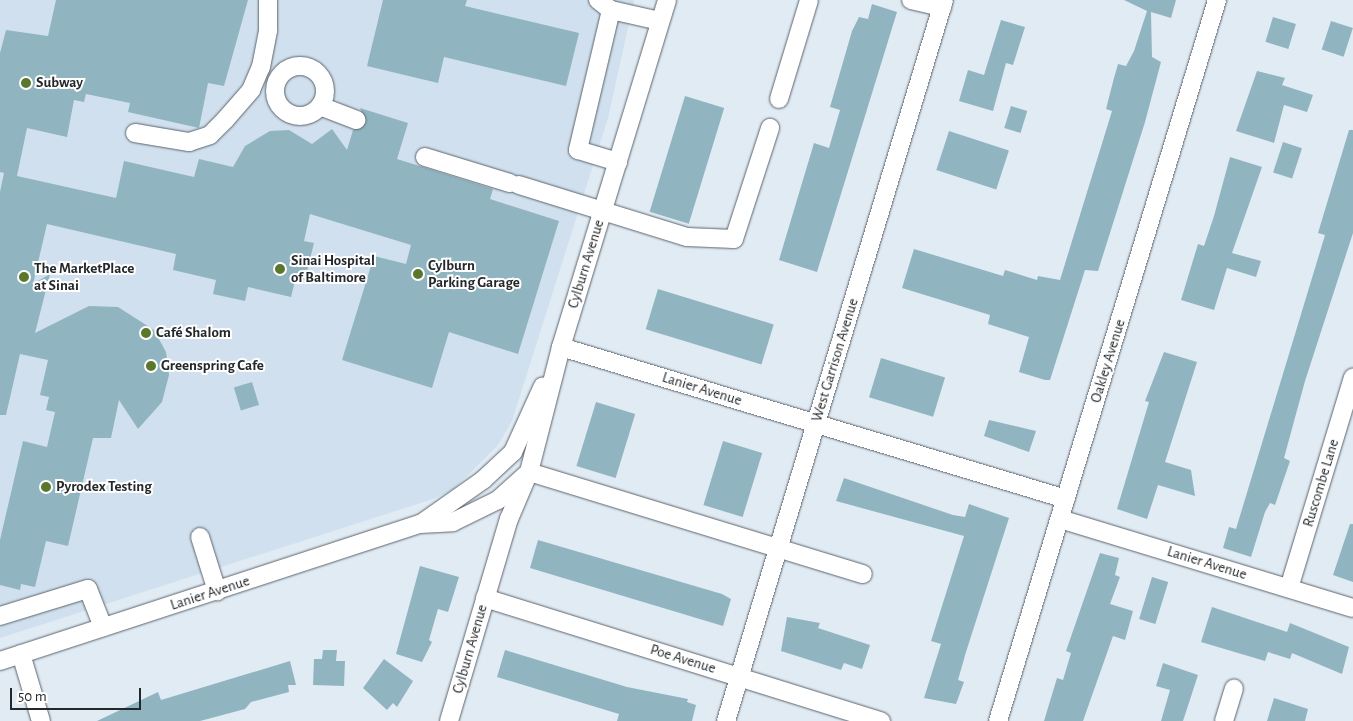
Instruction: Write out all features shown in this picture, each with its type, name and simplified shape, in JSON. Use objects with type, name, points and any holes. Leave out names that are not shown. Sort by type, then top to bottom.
[{"type":"street","points":[[135,133],[177,142],[210,135],[251,90],[260,67],[268,30],[268,0]]},
{"type":"street","points":[[780,100],[809,0]]},
{"type":"street","points":[[911,0],[943,3]]},
{"type":"street","name":"Oakley Avenue","points":[[998,721],[1217,0]]},
{"type":"street","name":"West Garrison Avenue","points":[[726,721],[943,3]]},
{"type":"street","points":[[618,162],[578,150],[604,5],[663,8]]},
{"type":"street","name":"Cylburn Avenue","points":[[449,721],[509,519],[529,472],[561,347],[663,8]]},
{"type":"street","points":[[320,106],[325,86],[315,70],[296,66],[280,75],[274,95],[282,109],[298,117],[320,106],[356,120]]},
{"type":"street","points":[[260,67],[280,75]]},
{"type":"street","points":[[425,156],[686,237],[734,239],[770,128]]},
{"type":"street","name":"Lanier Avenue","points":[[420,524],[483,480],[513,452],[561,347],[1066,499]]},
{"type":"street","name":"Ruscombe Lane","points":[[1289,588],[1352,387]]},
{"type":"street","name":"Cylburn Avenue","points":[[509,519],[529,420]]},
{"type":"street","points":[[529,472],[778,551],[863,574]]},
{"type":"street","name":"Lanier Avenue","points":[[0,661],[420,524],[453,522],[498,500],[529,472]]},
{"type":"street","points":[[483,480],[509,519]]},
{"type":"street","name":"Lanier Avenue","points":[[1060,519],[1353,608]]},
{"type":"street","points":[[200,537],[217,590]]},
{"type":"street","points":[[0,616],[88,589],[103,628]]},
{"type":"street","name":"Poe Avenue","points":[[485,598],[881,721]]},
{"type":"street","points":[[21,654],[40,721]]},
{"type":"street","points":[[1224,721],[1234,689]]},
{"type":"shaded area","name":"Sinai Hospital of Baltimore","points":[[0,0],[634,0],[608,118],[512,421],[498,445],[454,489],[433,499],[0,638]]},
{"type":"building","points":[[56,0],[248,0],[224,86],[208,83],[199,128],[128,112],[130,103],[86,94],[84,102],[74,100],[67,137],[27,128],[17,176],[116,198],[124,161],[194,177],[199,159],[233,167],[245,146],[270,131],[289,130],[312,144],[332,129],[347,150],[353,130],[366,123],[360,108],[408,123],[397,159],[493,189],[490,199],[559,221],[518,354],[449,332],[432,388],[342,360],[374,256],[406,264],[411,245],[310,214],[304,241],[314,243],[305,280],[296,277],[291,297],[248,287],[245,301],[213,294],[216,280],[173,270],[176,254],[47,224],[33,284],[50,274],[35,333],[89,306],[118,307],[154,330],[166,352],[169,375],[162,402],[138,429],[119,400],[111,438],[93,438],[68,546],[46,541],[35,587],[21,584],[20,590],[0,585],[0,540],[23,441],[47,447],[55,412],[46,410],[49,397],[40,395],[48,360],[20,354],[6,415],[0,415],[0,192],[4,173],[0,172],[0,53],[6,30],[48,36]]},
{"type":"building","points":[[383,0],[467,0],[465,6],[579,33],[566,86],[444,57],[438,83],[367,66]]},
{"type":"building","points":[[1124,0],[1176,0],[1171,18],[1151,12],[1152,57],[1161,62],[1145,122],[1098,271],[1085,270],[1050,380],[1045,380],[1019,372],[1029,337],[988,324],[990,315],[902,288],[914,249],[1003,276],[1005,270],[1037,280],[1038,276],[1060,280],[1112,111],[1106,109],[1118,64],[1126,66],[1134,51],[1147,11]]},
{"type":"building","points":[[872,4],[897,12],[817,272],[779,260],[814,143],[829,148],[840,110],[830,107],[852,31],[859,17],[868,19]]},
{"type":"building","points":[[1273,17],[1296,24],[1288,49],[1265,42]]},
{"type":"building","points":[[1001,20],[1025,27],[1013,65],[1006,63],[993,111],[959,101],[968,70],[984,75]]},
{"type":"building","points":[[1331,21],[1353,28],[1344,57],[1322,50]]},
{"type":"building","points":[[1257,71],[1285,78],[1282,85],[1313,95],[1307,112],[1284,105],[1274,143],[1236,131]]},
{"type":"building","points":[[685,96],[724,108],[689,224],[650,212]]},
{"type":"building","points":[[1011,106],[1027,111],[1021,133],[1004,128]]},
{"type":"building","points":[[1349,130],[1353,130],[1353,233],[1305,381],[1284,458],[1290,461],[1275,505],[1270,503],[1265,512],[1251,557],[1223,548],[1229,527],[1236,529],[1325,235],[1318,233]]},
{"type":"building","points":[[949,131],[1009,150],[996,189],[936,170]]},
{"type":"building","points":[[1283,142],[1302,148],[1292,179],[1273,172]]},
{"type":"building","points":[[1230,157],[1262,167],[1232,253],[1261,261],[1256,277],[1227,268],[1214,310],[1181,300],[1198,244],[1204,246]]},
{"type":"building","points":[[658,289],[774,324],[761,365],[646,329]]},
{"type":"building","points":[[1164,352],[1197,362],[1165,462],[1191,470],[1195,496],[1158,485],[1147,519],[1117,509],[1149,402],[1145,401]]},
{"type":"building","points":[[881,358],[945,378],[933,417],[869,397]]},
{"type":"building","points":[[252,382],[259,405],[241,411],[234,388]]},
{"type":"building","points":[[596,402],[635,414],[616,478],[576,466]]},
{"type":"building","points":[[989,420],[1036,431],[1029,452],[984,436]]},
{"type":"building","points":[[723,441],[762,453],[743,517],[703,505]]},
{"type":"building","points":[[844,478],[953,515],[965,517],[969,504],[1009,518],[958,680],[964,682],[956,704],[924,698],[941,644],[931,641],[964,536],[836,501]]},
{"type":"building","points":[[1350,524],[1353,524],[1353,582],[1333,575]]},
{"type":"building","points":[[538,540],[722,594],[731,599],[723,626],[530,568]]},
{"type":"building","points":[[1100,553],[1119,558],[1115,575],[1120,577],[1110,604],[1133,611],[1125,640],[1113,636],[1083,721],[1044,721],[1057,678],[1063,680],[1071,653],[1066,651]]},
{"type":"building","points":[[420,566],[459,577],[448,612],[438,609],[429,640],[432,642],[422,662],[396,654]]},
{"type":"building","points":[[1152,577],[1168,582],[1155,624],[1139,619]]},
{"type":"building","points":[[1212,607],[1287,632],[1290,623],[1349,647],[1342,674],[1292,653],[1290,659],[1268,652],[1265,661],[1201,642]]},
{"type":"building","points":[[787,617],[820,623],[818,628],[870,645],[862,669],[844,663],[841,670],[781,651]]},
{"type":"building","points":[[323,650],[337,650],[336,661],[345,661],[344,686],[313,685],[314,659],[322,659]]},
{"type":"building","points":[[505,650],[627,687],[688,699],[687,702],[696,705],[692,721],[617,721],[619,714],[497,677]]},
{"type":"building","points":[[384,659],[413,681],[397,707],[393,703],[387,710],[363,688]]},
{"type":"building","points":[[290,661],[296,685],[288,685],[289,692],[251,702],[245,709],[200,721],[97,721],[158,692],[161,700]]},
{"type":"building","points":[[1163,663],[1198,675],[1183,721],[1161,721],[1170,690],[1156,686]]},
{"type":"building","points":[[1274,698],[1308,709],[1305,721],[1267,721]]},
{"type":"place","name":"Subway","points":[[26,83]]},
{"type":"place","name":"Sinai Hospital of Baltimore","points":[[280,269]]},
{"type":"place","name":"Cylburn Parking Garage","points":[[418,274]]},
{"type":"place","name":"The MarketPlace at Sinai","points":[[24,277]]},
{"type":"place","name":"Café Shalom","points":[[146,333]]},
{"type":"place","name":"Greenspring Cafe","points":[[151,366]]},
{"type":"place","name":"Pyrodex Testing","points":[[46,487]]}]
